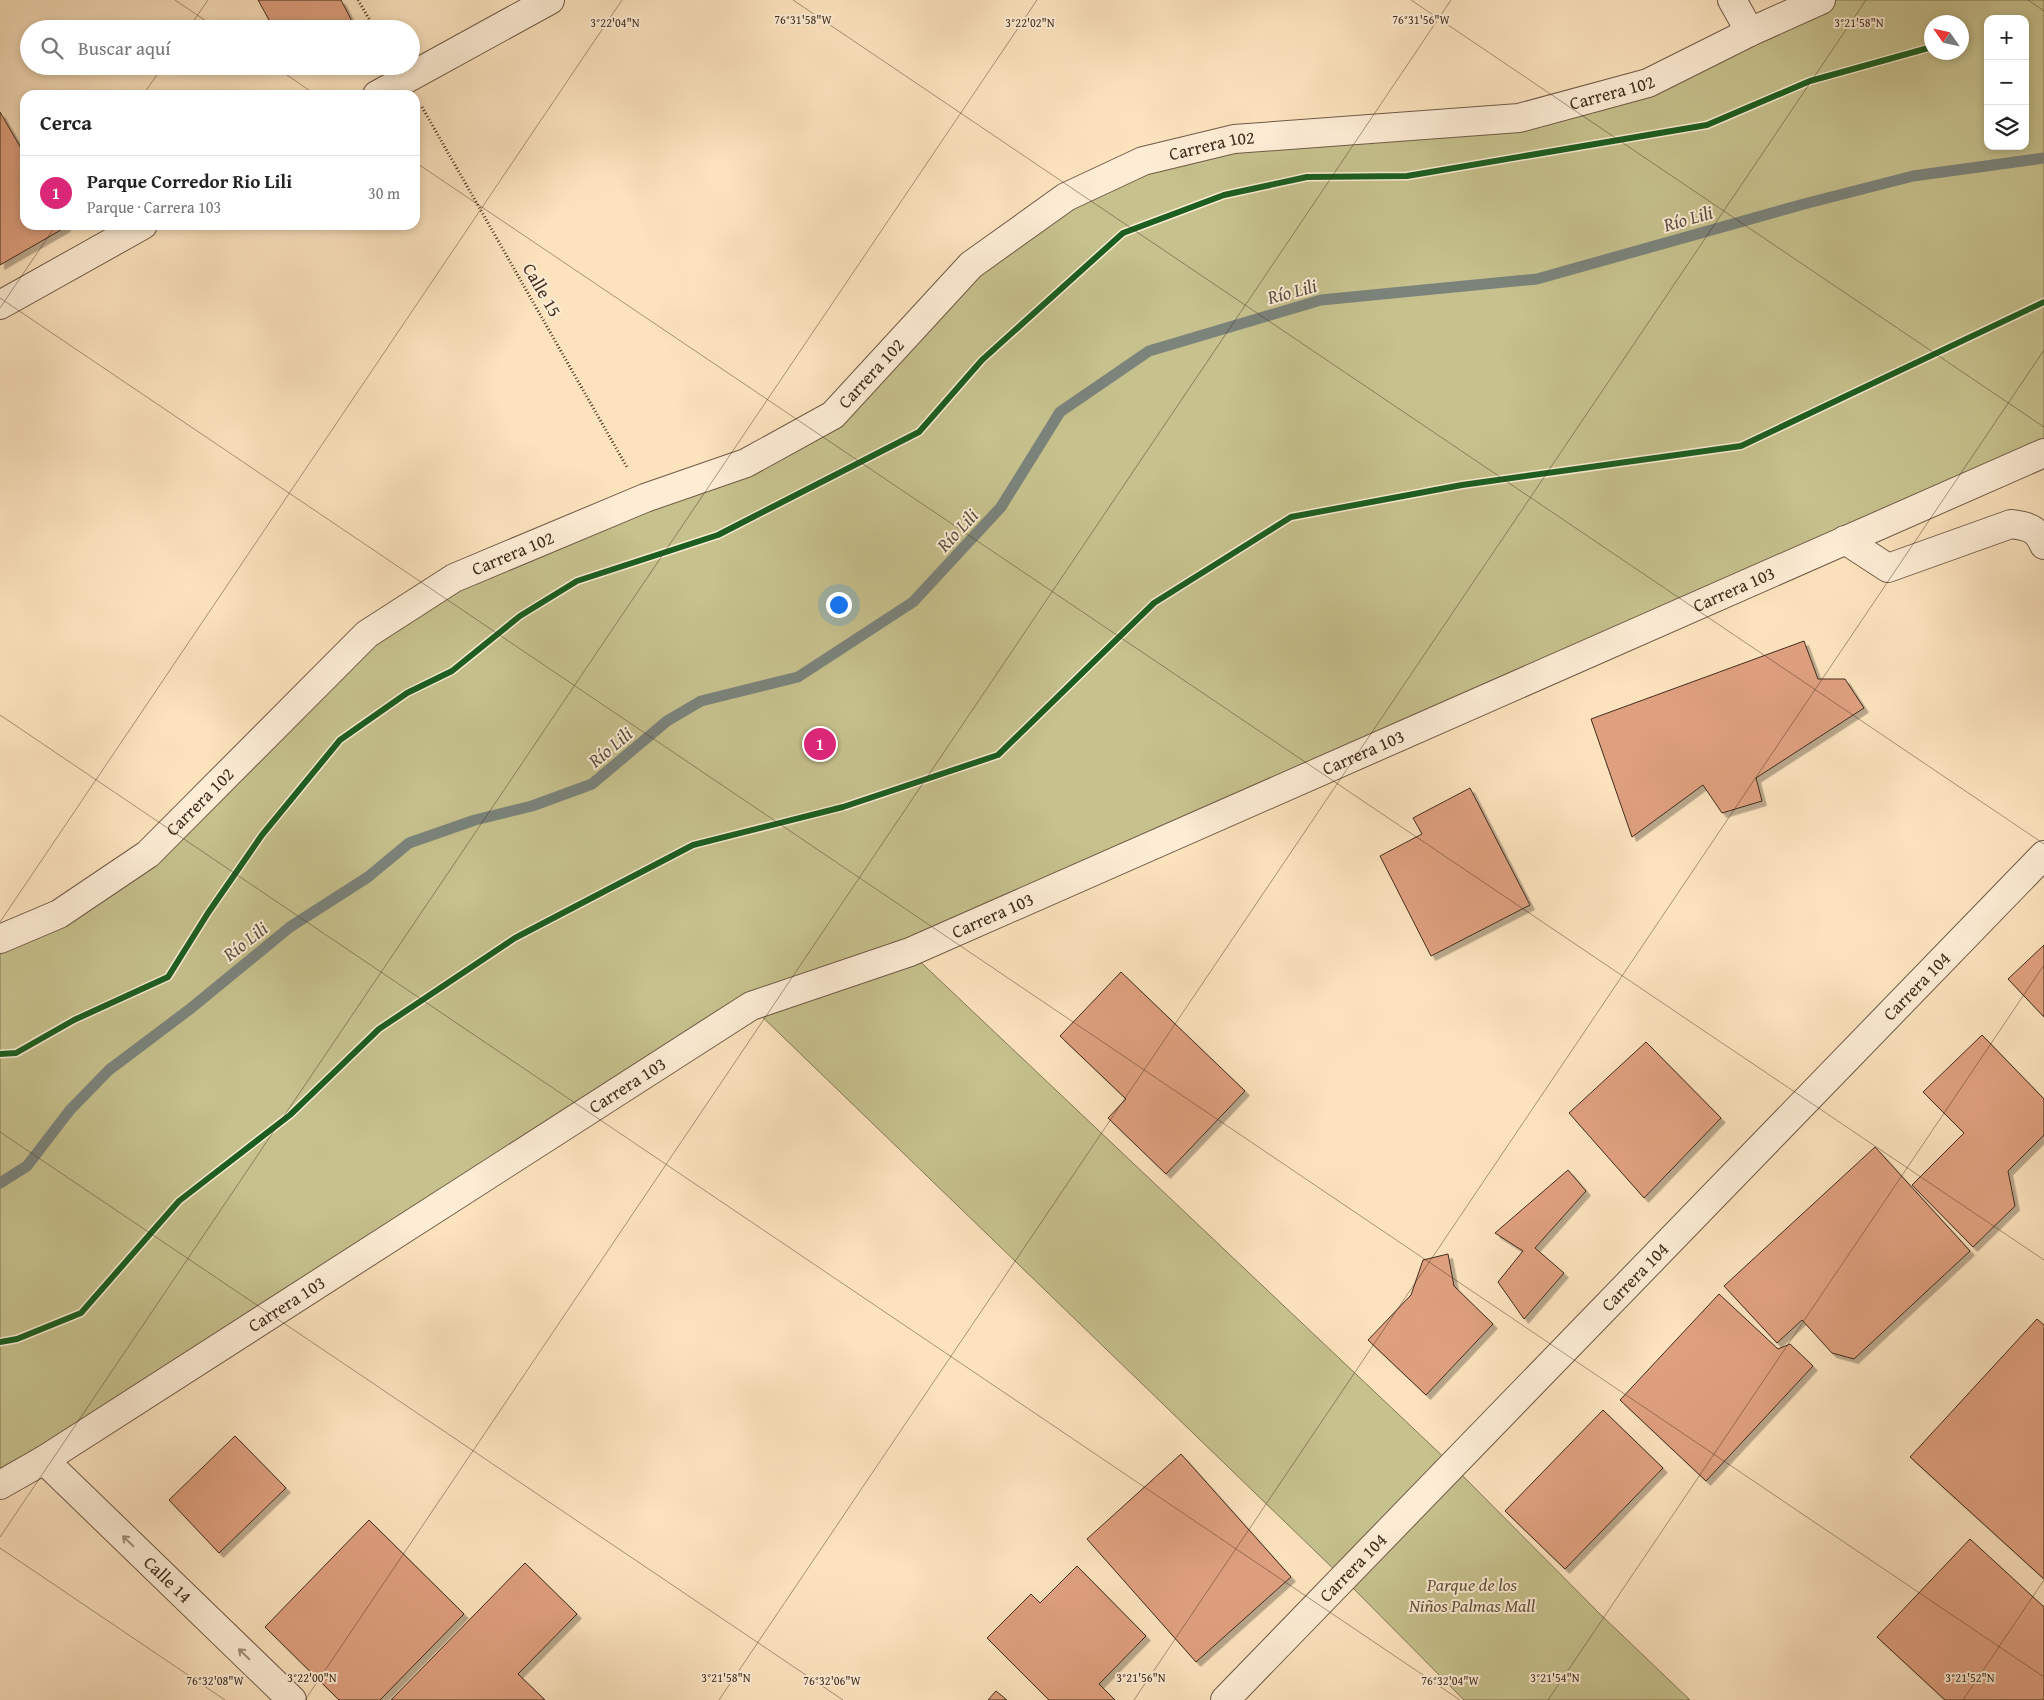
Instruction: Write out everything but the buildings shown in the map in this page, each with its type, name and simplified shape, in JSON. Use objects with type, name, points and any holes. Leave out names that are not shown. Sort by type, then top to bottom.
[{"type":"street","points":[[420,71],[550,0]]},
{"type":"street","points":[[1732,0],[1750,32]]},
{"type":"street","name":"Carrera 102","points":[[0,939],[59,914],[148,854],[367,634],[454,578],[645,498],[746,463],[833,414],[971,265],[1066,198],[1143,161],[1234,139],[1519,118],[1648,83],[1750,32],[1821,0]]},
{"type":"street","points":[[385,90],[413,75]]},
{"type":"street","points":[[0,305],[134,230]]},
{"type":"street","name":"Carrera 103","points":[[0,1485],[44,1460],[751,1006],[910,952],[1845,540],[2041,461]]},
{"type":"street","points":[[1845,540],[1888,568],[2011,524],[2028,526],[2042,539],[2044,545]]},
{"type":"street","name":"Carrera 104","points":[[1225,1700],[2044,855]]},
{"type":"street","name":"Calle 14","points":[[44,1460],[292,1700]]},
{"type":"path","points":[[358,0],[370,20]]},
{"type":"green space","name":"Parque de los Niños Palmas Mall","points":[[1821,0],[2044,0],[2044,453],[910,952],[1452,1465],[1600,1614],[1690,1700],[1464,1700],[1343,1578],[751,1006],[0,1485],[0,939],[148,854],[367,634],[833,415],[971,265],[1143,161],[1519,118],[1648,83]]},
{"type":"waterway","name":"Río Lili","points":[[0,1183],[27,1166],[70,1110],[109,1070],[190,1009],[290,927],[368,877],[409,843],[475,820],[532,806],[592,784],[667,721],[701,701],[798,677],[913,602],[1001,507],[1060,412],[1149,351],[1321,300],[1537,279],[1804,204],[1913,176],[2044,158]]},
{"type":"cycle path","points":[[0,1054],[16,1053],[74,1020],[168,977],[208,913],[262,835],[340,740],[407,693],[452,671],[520,616],[577,581],[718,535],[919,432],[982,360],[1123,233],[1224,195],[1307,177],[1407,176],[1707,125],[1810,81],[1924,49]]},
{"type":"cycle path","points":[[0,1342],[17,1339],[81,1313],[179,1201],[290,1115],[379,1029],[515,938],[693,845],[843,807],[998,755],[1154,603],[1291,517],[1462,485],[1741,446],[2044,302]]},
{"type":"place","name":"Parque Corredor Rio Lili","points":[[820,744]]}]
